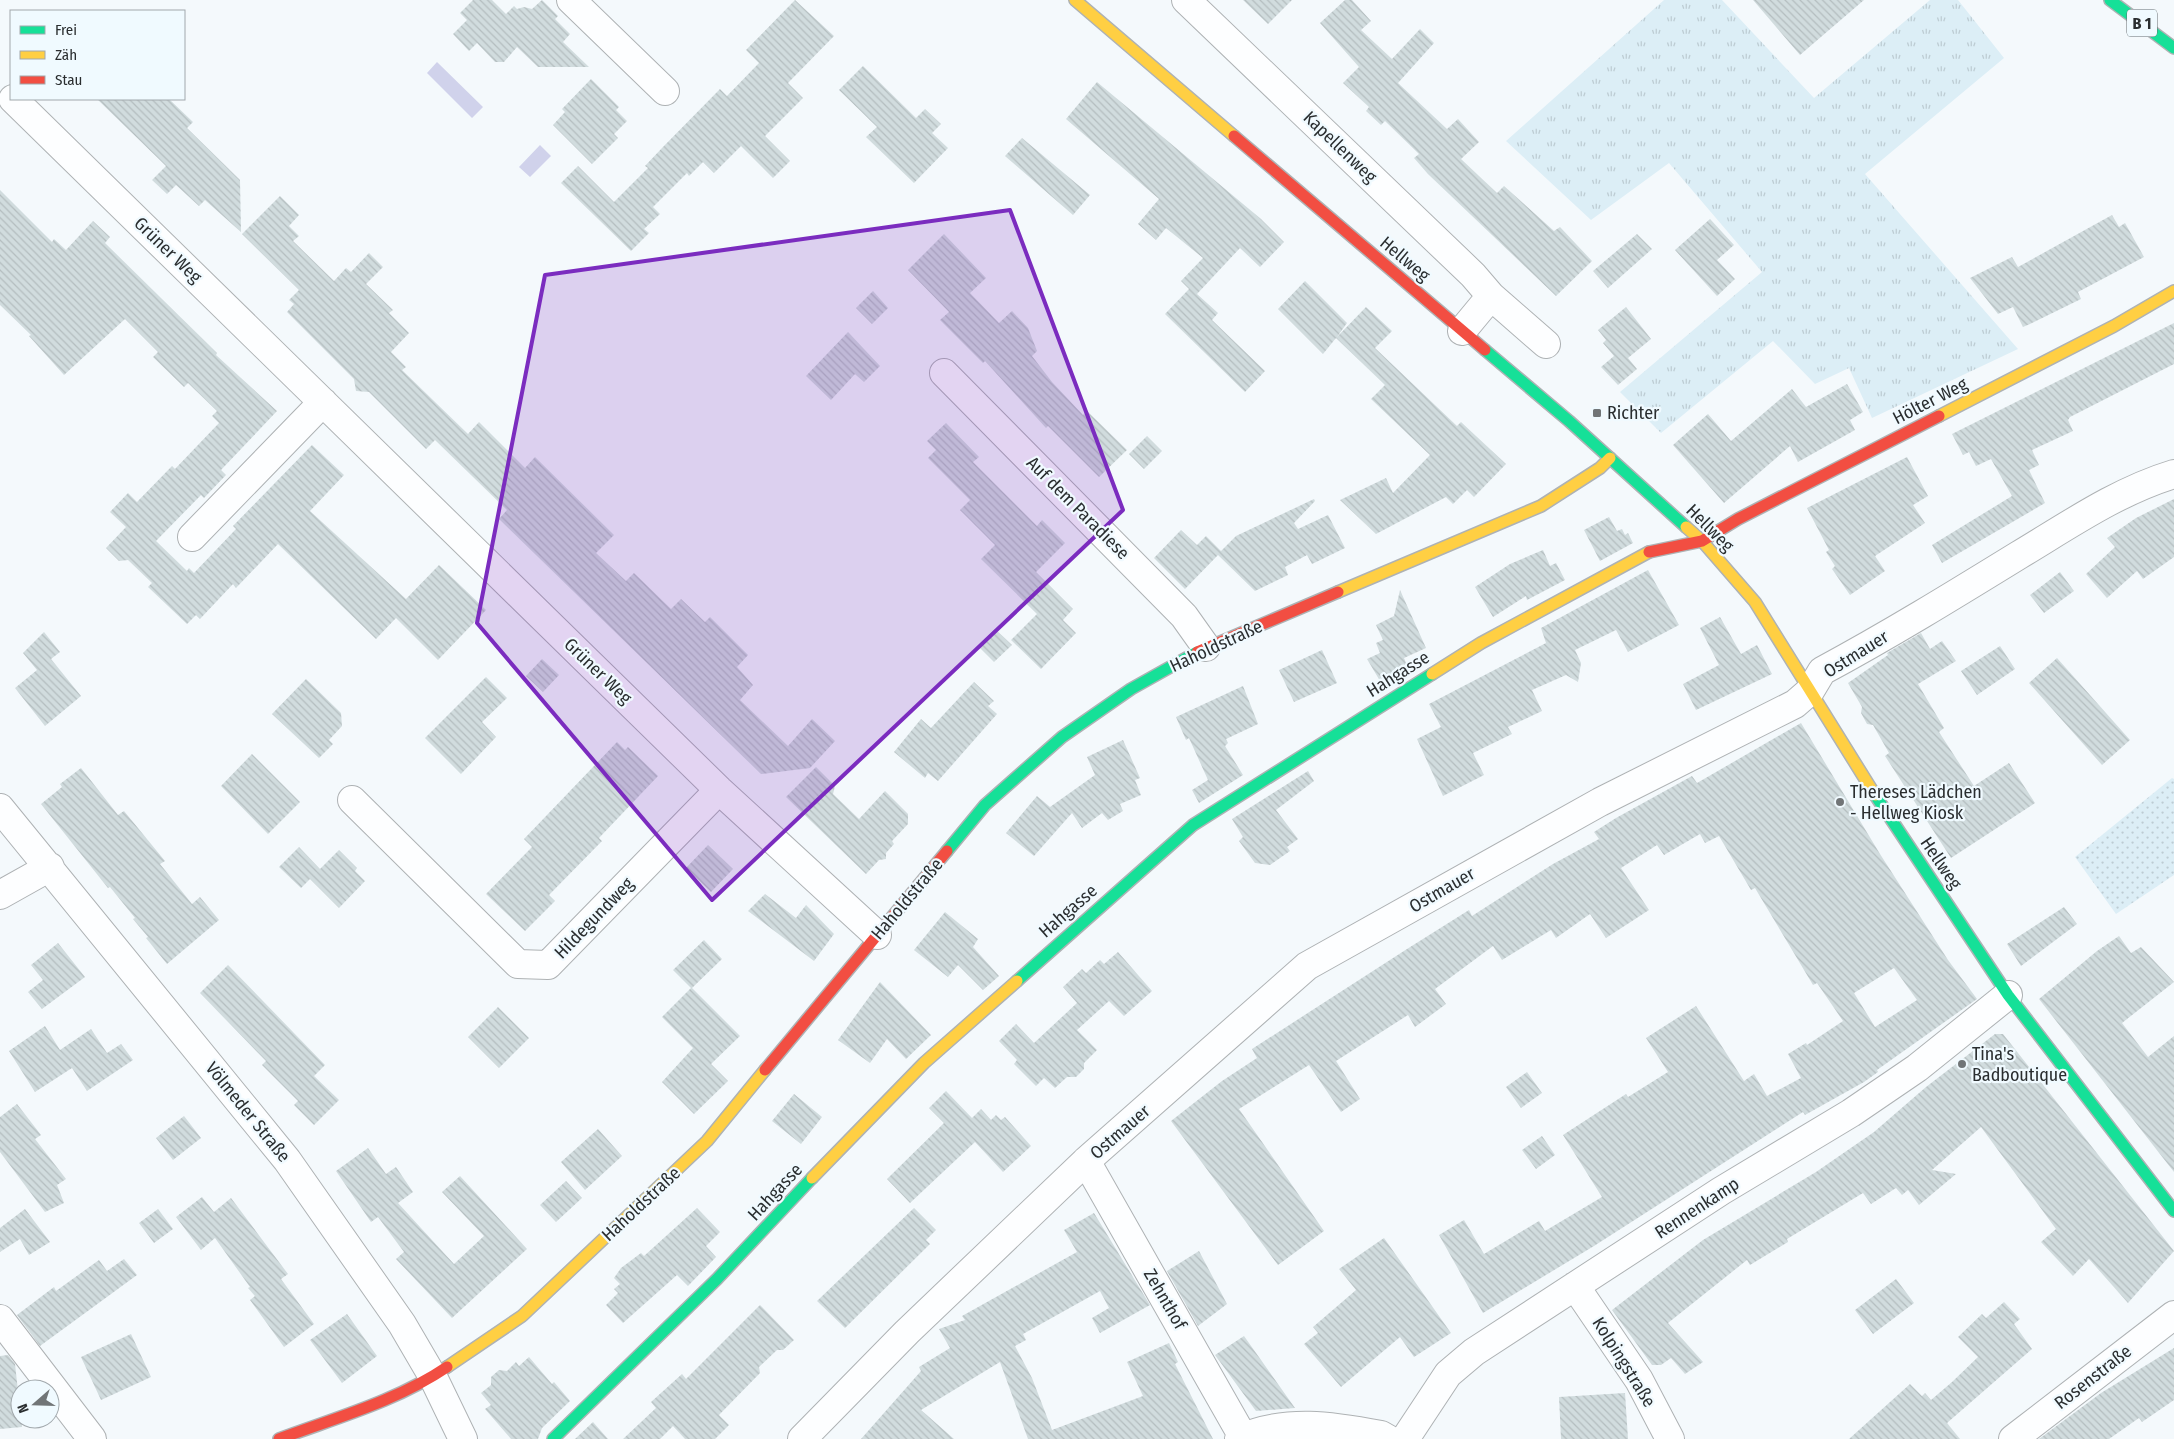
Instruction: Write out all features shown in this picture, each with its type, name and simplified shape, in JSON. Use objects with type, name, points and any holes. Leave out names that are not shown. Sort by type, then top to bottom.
[{"type":"street","points":[[571,0],[664,91]]},
{"type":"street","name":"Hellweg","points":[[1075,0],[1610,458],[1702,541],[1755,602],[1887,814],[2008,995],[2174,1211]]},
{"type":"street","name":"Kapellenweg","points":[[1186,0],[1466,268],[1491,296],[1546,344]]},
{"type":"street","name":"B 1","points":[[2110,0],[2174,48]]},
{"type":"street","name":"Grüner Weg","points":[[14,100],[719,790],[877,935]]},
{"type":"street","name":"Hölter Weg","points":[[1702,541],[1738,519],[2114,326],[2174,291]]},
{"type":"street","points":[[1462,331],[1491,296]]},
{"type":"street","name":"Auf dem Paradiese","points":[[944,373],[1184,616],[1206,647]]},
{"type":"street","points":[[192,537],[323,402]]},
{"type":"street","name":"Haholdstraße","points":[[279,1439],[391,1397],[433,1377],[522,1316],[707,1140],[985,805],[1062,737],[1131,689],[1206,647],[1541,506],[1600,468],[1610,458]]},
{"type":"street","name":"Ostmauer","points":[[802,1439],[908,1332],[1086,1161],[1308,966],[1591,806],[1795,704],[1810,691],[1822,671],[1942,602],[2084,515],[2149,482],[2174,474]]},
{"type":"street","name":"Hahgasse","points":[[553,1439],[717,1279],[859,1128],[924,1063],[1192,826],[1490,638],[1653,550],[1702,541]]},
{"type":"street","name":"Hildegundweg","points":[[352,800],[518,964],[548,965],[719,790]]},
{"type":"street","name":"Völmeder Straße","points":[[0,808],[287,1160],[402,1324],[433,1377],[462,1439]]},
{"type":"street","points":[[0,894],[50,867]]},
{"type":"street","name":"Rennenkamp","points":[[1405,1439],[1448,1374],[1474,1352],[1721,1191],[1851,1113],[1916,1068],[2008,995]]},
{"type":"street","name":"Zehnthof","points":[[1086,1161],[1241,1438]]},
{"type":"street","name":"Kolpingstraße","points":[[1575,1286],[1639,1380],[1670,1439]]},
{"type":"street","name":"Rosenstraße","points":[[2013,1439],[2174,1315]]},
{"type":"street","points":[[0,1319],[92,1439]]},
{"type":"street","points":[[1241,1438],[1303,1424],[1334,1426],[1382,1435],[1388,1439]]},
{"type":"highlighted area","points":[[1010,210],[1123,510],[712,900],[477,623],[545,275]]},
{"type":"green space","points":[[1664,0],[1722,0],[1814,98],[1930,0],[1958,0],[2004,58],[1865,174],[2018,349],[1872,418],[1849,368],[1815,384],[1773,341],[1661,433],[1620,392],[1762,272],[1669,163],[1591,220],[1506,141]]},
{"type":"green space","points":[[2172,778],[2174,779],[2174,875],[2116,914],[2075,857]]},
{"type":"water","points":[[437,62],[483,107],[472,118],[427,73]]},
{"type":"water","points":[[540,145],[551,156],[530,177],[519,167]]},
{"type":"building","points":[[473,0],[492,0],[506,14],[514,6],[517,9],[524,7],[532,9],[542,0],[558,16],[555,19],[570,34],[563,42],[589,67],[538,67],[517,47],[504,62],[495,62],[477,43],[469,51],[453,34],[467,20],[460,13]]},
{"type":"building","points":[[795,0],[834,36],[788,83],[803,98],[765,136],[790,161],[773,178],[741,146],[714,173],[703,162],[689,176],[687,173],[653,207],[660,214],[644,229],[649,233],[631,251],[561,183],[578,166],[614,202],[648,168],[645,166],[720,89],[727,96],[759,63],[746,50]]},
{"type":"building","points":[[1243,0],[1292,0],[1268,24]]},
{"type":"building","points":[[1345,0],[1352,0],[1371,21],[1361,30],[1392,59],[1420,29],[1434,43],[1398,83],[1447,129],[1458,119],[1479,142],[1461,159],[1497,193],[1504,186],[1554,231],[1560,227],[1592,261],[1556,296],[1428,174],[1414,158],[1419,154],[1385,121],[1381,125],[1366,111],[1369,107],[1343,83],[1359,67],[1320,23]]},
{"type":"building","points":[[1753,0],[1864,0],[1800,55]]},
{"type":"building","points":[[863,66],[916,118],[925,109],[941,124],[932,133],[948,148],[914,183],[866,137],[877,127],[839,90]]},
{"type":"building","points":[[591,79],[619,107],[616,110],[627,121],[614,134],[618,138],[592,164],[553,125],[565,112],[562,109]]},
{"type":"building","points":[[1097,82],[1261,219],[1284,242],[1260,267],[1240,248],[1197,294],[1218,313],[1212,320],[1265,371],[1245,392],[1165,314],[1189,289],[1181,281],[1203,258],[1166,228],[1156,240],[1138,224],[1159,199],[1066,119]]},
{"type":"building","points":[[98,100],[170,100],[193,122],[187,128],[240,180],[241,232],[205,200],[199,206],[176,185],[167,194],[152,180],[166,166]]},
{"type":"building","points":[[1022,138],[1090,195],[1073,215],[1005,156]]},
{"type":"building","points":[[0,190],[52,242],[54,239],[66,250],[93,221],[110,237],[105,243],[217,353],[216,355],[277,411],[221,470],[226,475],[204,498],[201,495],[156,541],[187,571],[189,568],[194,573],[236,529],[233,526],[312,445],[344,475],[310,511],[406,599],[439,565],[486,610],[438,660],[396,618],[376,639],[278,544],[236,588],[233,584],[200,619],[196,615],[187,624],[148,587],[152,583],[128,560],[119,561],[106,548],[126,527],[110,512],[128,493],[137,502],[172,466],[175,469],[219,423],[212,416],[217,411],[188,383],[184,387],[153,357],[158,352],[125,319],[64,375],[29,336],[31,335],[0,305]]},
{"type":"building","points":[[280,196],[299,215],[289,226],[299,236],[293,241],[334,281],[346,268],[351,272],[369,253],[383,267],[366,284],[393,310],[389,313],[409,333],[391,352],[406,367],[402,370],[468,434],[479,422],[525,468],[535,457],[614,535],[596,553],[626,581],[634,573],[671,609],[681,599],[705,622],[710,617],[748,655],[737,667],[753,685],[740,700],[788,746],[812,719],[835,741],[810,768],[761,774],[499,519],[507,510],[435,440],[426,449],[369,392],[356,391],[354,379],[287,312],[294,304],[289,300],[299,290],[242,234]]},
{"type":"building","points":[[2112,215],[2119,227],[2125,223],[2144,257],[2078,292],[2081,299],[2030,324],[2023,327],[2013,307],[1998,314],[1970,278],[2012,257],[2018,267]]},
{"type":"building","points":[[1710,219],[1734,245],[1717,260],[1735,279],[1717,296],[1675,250]]},
{"type":"building","points":[[944,234],[986,278],[970,293],[999,323],[1012,311],[1028,328],[1037,351],[1032,356],[1052,382],[1083,415],[1087,411],[1127,450],[1099,477],[1048,426],[1046,428],[985,361],[983,363],[940,320],[949,312],[908,270]]},
{"type":"building","points":[[1637,234],[1652,249],[1608,288],[1593,271]]},
{"type":"building","points":[[1305,281],[1347,323],[1337,337],[1366,307],[1392,331],[1375,348],[1457,426],[1461,422],[1506,464],[1474,497],[1467,490],[1453,504],[1446,497],[1376,534],[1340,500],[1386,478],[1393,493],[1430,455],[1371,399],[1385,385],[1336,338],[1323,354],[1278,309]]},
{"type":"building","points":[[873,291],[888,308],[872,324],[856,308]]},
{"type":"building","points":[[1626,307],[1651,339],[1628,358],[1637,369],[1618,385],[1601,367],[1614,356],[1603,343],[1606,340],[1598,330]]},
{"type":"building","points":[[2174,323],[2174,364],[2070,417],[2068,420],[2073,431],[2032,450],[2039,465],[2029,470],[2045,503],[1942,563],[1932,545],[2012,496],[1991,459],[1976,466],[1969,452],[1963,455],[1952,434]]},
{"type":"building","points":[[848,332],[880,366],[864,382],[855,374],[831,400],[806,376]]},
{"type":"building","points":[[1847,384],[1863,412],[1850,420],[1855,430],[1798,462],[1790,446],[1724,503],[1673,445],[1708,414],[1731,441],[1792,389],[1806,407]]},
{"type":"building","points":[[946,423],[979,457],[973,462],[1037,526],[1042,520],[1065,543],[1036,572],[1073,609],[1063,620],[1076,633],[1041,669],[1011,640],[1037,614],[981,559],[995,545],[960,510],[970,500],[928,458],[936,450],[927,441]]},
{"type":"building","points":[[1147,436],[1162,451],[1144,469],[1129,454]]},
{"type":"building","points":[[1907,457],[1928,496],[1913,505],[1925,523],[1875,556],[1885,571],[1850,595],[1832,569],[1835,566],[1826,552],[1829,550],[1807,508]]},
{"type":"building","points":[[1314,499],[1315,501],[1294,523],[1298,529],[1328,515],[1345,548],[1312,564],[1307,555],[1285,567],[1288,575],[1255,591],[1218,555],[1185,589],[1154,558],[1181,530],[1197,545],[1206,536],[1221,551],[1236,536]]},
{"type":"building","points":[[2174,499],[2174,557],[2143,579],[2137,571],[2107,598],[2086,574],[2115,547],[2107,538],[2136,518]]},
{"type":"building","points":[[1609,517],[1617,531],[1622,529],[1625,535],[1628,533],[1633,543],[1600,561],[1584,530]]},
{"type":"building","points":[[1543,550],[1550,566],[1556,563],[1565,580],[1527,600],[1526,596],[1493,617],[1475,587],[1510,564]]},
{"type":"building","points":[[1648,570],[1679,625],[1628,652],[1616,630],[1575,650],[1581,663],[1578,682],[1566,675],[1532,690],[1542,711],[1508,727],[1512,734],[1473,753],[1484,775],[1443,796],[1417,739],[1441,727],[1429,704],[1546,643],[1541,628]]},
{"type":"building","points":[[2060,572],[2074,591],[2044,613],[2030,595]]},
{"type":"building","points":[[1400,590],[1426,648],[1404,658],[1409,670],[1383,686],[1367,659],[1380,653],[1376,643],[1383,640],[1376,625],[1394,616]]},
{"type":"building","points":[[1720,617],[1741,654],[1757,645],[1772,674],[1696,710],[1683,684],[1719,665],[1700,628]]},
{"type":"building","points":[[995,629],[1012,645],[994,662],[978,646]]},
{"type":"building","points":[[44,632],[60,652],[51,659],[81,696],[45,726],[15,688],[37,670],[23,653]]},
{"type":"building","points":[[1921,633],[1930,649],[1942,641],[1956,661],[1918,684],[1944,728],[1939,732],[1974,786],[2009,763],[2035,803],[1951,858],[1885,756],[1889,753],[1873,725],[1867,724],[1861,713],[1862,707],[1848,683],[1888,655],[1887,653]]},
{"type":"building","points":[[2000,646],[2015,669],[1977,695],[1961,671]]},
{"type":"building","points":[[1322,650],[1337,683],[1294,702],[1279,670]]},
{"type":"building","points":[[2057,658],[2130,740],[2102,765],[2029,683]]},
{"type":"building","points":[[542,659],[559,675],[543,692],[526,676]]},
{"type":"building","points":[[486,677],[507,698],[482,722],[496,737],[461,774],[425,738]]},
{"type":"building","points":[[306,679],[341,713],[342,726],[329,740],[333,744],[319,758],[272,714]]},
{"type":"building","points":[[974,682],[994,701],[988,706],[997,714],[938,781],[928,773],[925,778],[894,752],[921,719],[931,728]]},
{"type":"building","points":[[1243,686],[1258,724],[1226,739],[1228,743],[1225,746],[1243,775],[1199,803],[1192,790],[1208,780],[1189,738],[1186,740],[1176,717]]},
{"type":"building","points":[[1801,723],[1880,854],[1948,960],[1977,999],[1877,1070],[1878,1072],[1864,1082],[1805,1115],[1803,1112],[1594,1246],[1483,1313],[1439,1235],[1464,1220],[1484,1254],[1539,1221],[1545,1231],[1602,1197],[1563,1135],[1626,1094],[1628,1097],[1668,1072],[1646,1038],[1696,1006],[1744,1081],[1754,1074],[1767,1096],[1801,1078],[1788,1054],[1806,1043],[1807,1045],[1843,1021],[1817,983],[1813,985],[1755,888],[1751,890],[1719,836],[1705,843],[1700,834],[1664,855],[1657,845],[1621,868],[1649,910],[1606,938],[1590,914],[1556,938],[1551,930],[1502,960],[1493,946],[1435,989],[1446,1004],[1415,1027],[1408,1015],[1336,1061],[1360,1099],[1341,1112],[1309,1065],[1239,1109],[1324,1231],[1278,1265],[1171,1121],[1222,1081],[1257,1058],[1252,1049],[1407,949],[1469,910],[1472,916],[1553,864],[1599,839],[1594,832],[1616,818],[1692,776],[1697,783]],"holes":[[[1894,968],[1917,1000],[1875,1027],[1854,993]]]},
{"type":"building","points":[[1123,740],[1140,778],[1135,780],[1141,795],[1120,804],[1123,811],[1108,820],[1102,813],[1082,828],[1072,813],[1034,856],[1006,833],[1037,796],[1050,807],[1095,775],[1087,757]]},
{"type":"building","points":[[617,742],[625,750],[628,747],[658,776],[599,838],[602,841],[549,895],[555,901],[525,931],[486,894],[532,847],[524,839]]},
{"type":"building","points":[[252,754],[300,802],[268,834],[221,786]]},
{"type":"building","points":[[816,767],[835,786],[833,794],[859,819],[885,791],[908,814],[908,824],[892,841],[894,844],[886,853],[886,859],[879,860],[866,874],[786,797]]},
{"type":"building","points":[[81,768],[118,815],[124,811],[165,861],[160,864],[192,904],[200,897],[219,920],[167,964],[146,938],[148,937],[133,919],[135,918],[110,887],[108,888],[41,804],[62,787],[60,784]]},
{"type":"building","points":[[1308,771],[1314,781],[1276,810],[1298,839],[1287,847],[1290,851],[1270,865],[1255,863],[1239,841],[1243,837],[1232,819]]},
{"type":"building","points":[[708,845],[733,869],[711,892],[686,868]]},
{"type":"building","points":[[299,847],[320,869],[339,850],[357,868],[355,871],[365,881],[339,908],[310,879],[301,888],[279,867]]},
{"type":"building","points":[[765,894],[796,918],[806,905],[834,934],[814,961],[748,911]]},
{"type":"building","points":[[2064,907],[2077,924],[2021,966],[2007,944]]},
{"type":"building","points":[[945,912],[978,939],[973,947],[999,976],[983,990],[958,965],[948,977],[914,950]]},
{"type":"building","points":[[2119,936],[2131,953],[2141,947],[2174,982],[2122,1023],[2148,1057],[2174,1036],[2174,1172],[2039,999],[2097,951]]},
{"type":"building","points":[[704,940],[722,959],[692,988],[740,1036],[711,1064],[728,1081],[694,1114],[662,1082],[693,1048],[662,1017],[691,988],[673,970]]},
{"type":"building","points":[[58,943],[85,977],[42,1009],[28,992],[43,980],[31,965]]},
{"type":"building","points":[[1118,952],[1152,991],[1124,1016],[1109,1001],[1077,1030],[1097,1050],[1084,1063],[1084,1069],[1076,1077],[1067,1077],[1055,1088],[1044,1078],[1036,1086],[1014,1064],[1017,1060],[999,1041],[1016,1024],[1034,1043],[1077,1003],[1063,987],[1082,969],[1086,973],[1100,960],[1104,964]]},
{"type":"building","points":[[228,965],[325,1065],[314,1076],[339,1100],[314,1125],[294,1105],[298,1101],[262,1065],[266,1061],[200,993]]},
{"type":"building","points":[[880,982],[931,1035],[906,1059],[887,1039],[870,1063],[838,1040]]},
{"type":"building","points":[[498,1007],[529,1038],[499,1068],[468,1037]]},
{"type":"building","points":[[45,1026],[60,1050],[91,1029],[107,1053],[121,1044],[133,1060],[87,1091],[72,1068],[35,1092],[9,1051]]},
{"type":"building","points":[[1995,1034],[2003,1034],[2174,1251],[2128,1303],[2089,1259],[2073,1276],[2041,1242],[2056,1229],[1981,1127],[1932,1170],[1956,1174],[1919,1205],[1908,1190],[1902,1195],[1896,1188],[1871,1204],[1863,1193],[1787,1239],[1788,1242],[1750,1265],[1747,1260],[1668,1323],[1703,1362],[1685,1374],[1671,1358],[1661,1365],[1652,1365],[1612,1310],[1703,1240],[1816,1172],[1874,1132],[1926,1087]]},
{"type":"building","points":[[1527,1072],[1542,1093],[1521,1108],[1506,1087]]},
{"type":"building","points":[[946,1091],[972,1118],[981,1109],[991,1120],[996,1115],[1001,1120],[1005,1117],[1031,1146],[1003,1172],[975,1142],[910,1203],[887,1179],[944,1123],[929,1108]]},
{"type":"building","points":[[794,1094],[822,1117],[801,1144],[772,1121]]},
{"type":"building","points":[[17,1104],[41,1135],[35,1139],[66,1179],[57,1185],[64,1203],[45,1212],[0,1152],[0,1117]]},
{"type":"building","points":[[184,1116],[201,1138],[173,1160],[156,1138]]},
{"type":"building","points":[[598,1129],[622,1156],[585,1190],[561,1162]]},
{"type":"building","points":[[1542,1136],[1555,1155],[1536,1169],[1522,1150]]},
{"type":"building","points":[[368,1148],[386,1174],[396,1167],[413,1192],[398,1203],[454,1264],[484,1236],[442,1192],[460,1176],[527,1249],[452,1318],[396,1259],[404,1252],[378,1217],[371,1222],[336,1171]]},
{"type":"building","points":[[566,1181],[582,1198],[556,1222],[540,1205]]},
{"type":"building","points":[[202,1197],[214,1212],[231,1198],[288,1274],[281,1279],[314,1324],[284,1347],[250,1300],[255,1296],[248,1288],[250,1287],[215,1238],[201,1250],[176,1217]]},
{"type":"building","points":[[697,1208],[720,1232],[706,1246],[716,1257],[688,1286],[677,1275],[623,1323],[606,1305],[618,1293],[614,1289],[620,1284],[614,1278],[621,1268],[641,1253],[644,1256]]},
{"type":"building","points":[[914,1208],[936,1230],[926,1240],[930,1244],[845,1328],[817,1301]]},
{"type":"building","points":[[25,1209],[50,1242],[29,1255],[20,1239],[0,1252],[0,1228]]},
{"type":"building","points":[[158,1209],[173,1229],[154,1243],[139,1223]]},
{"type":"building","points":[[1094,1213],[1150,1305],[1100,1333],[1092,1318],[1109,1308],[1100,1291],[1023,1334],[1026,1340],[1015,1346],[1032,1378],[1052,1430],[1143,1396],[1127,1362],[1169,1343],[1178,1362],[1175,1364],[1213,1439],[1028,1439],[1000,1362],[921,1410],[954,1439],[861,1439],[921,1371],[919,1367],[950,1348],[939,1329],[965,1320],[962,1316],[1077,1252],[1064,1230]]},
{"type":"building","points":[[1384,1238],[1451,1333],[1414,1357],[1400,1337],[1341,1387],[1304,1344],[1318,1333],[1313,1327],[1356,1290],[1339,1269]]},
{"type":"building","points":[[1199,1251],[1227,1304],[1198,1326],[1167,1271]]},
{"type":"building","points":[[124,1259],[137,1275],[40,1346],[17,1315],[54,1287],[56,1291],[99,1260],[107,1271]]},
{"type":"building","points":[[1896,1279],[1914,1303],[1873,1334],[1855,1310]]},
{"type":"building","points":[[2004,1302],[2020,1319],[2014,1324],[2032,1349],[1947,1423],[1960,1439],[1849,1439],[1910,1384],[1922,1396],[1925,1393],[1931,1400],[1952,1382],[1978,1357],[1958,1337],[1982,1314],[1986,1318]]},
{"type":"building","points":[[760,1305],[794,1340],[783,1350],[777,1350],[759,1367],[760,1373],[719,1415],[729,1425],[715,1439],[685,1439],[673,1426],[660,1439],[623,1439],[656,1408],[651,1402],[682,1374],[686,1379]]},
{"type":"building","points":[[347,1314],[377,1356],[342,1383],[310,1340]]},
{"type":"building","points":[[131,1334],[151,1377],[101,1400],[81,1357]]},
{"type":"building","points":[[1244,1336],[1295,1408],[1256,1411],[1215,1355]]},
{"type":"building","points":[[2174,1348],[2174,1400],[2142,1422],[2139,1418],[2109,1439],[2039,1439],[2101,1393]]},
{"type":"building","points":[[8,1355],[15,1364],[17,1379],[10,1379],[10,1428],[0,1429],[0,1356]]},
{"type":"building","points":[[529,1357],[552,1384],[554,1382],[570,1401],[542,1428],[538,1439],[511,1439],[485,1409],[491,1405],[481,1393],[491,1385],[491,1377],[499,1370],[507,1371],[516,1362],[519,1366]]},
{"type":"building","points":[[1625,1393],[1628,1439],[1561,1439],[1559,1397]]},
{"type":"building","points":[[593,1422],[608,1439],[575,1439]]},
{"type":"traffic: fast","points":[[2110,0],[2174,48]]},
{"type":"traffic: fast","points":[[1485,350],[1569,421],[1686,527]]},
{"type":"traffic: fast","points":[[947,851],[985,805],[1062,737],[1131,689],[1197,652]]},
{"type":"traffic: fast","points":[[1017,981],[1193,825],[1432,674]]},
{"type":"traffic: fast","points":[[1875,795],[2008,995],[2174,1211]]},
{"type":"traffic: fast","points":[[553,1439],[717,1279],[812,1178]]},
{"type":"traffic: slow","points":[[1075,0],[1234,136]]},
{"type":"traffic: slow","points":[[1939,416],[2114,326],[2174,291]]},
{"type":"traffic: slow","points":[[1338,592],[1541,506],[1600,468],[1610,458]]},
{"type":"traffic: slow","points":[[1686,527],[1702,541],[1755,602],[1875,795]]},
{"type":"traffic: slow","points":[[1432,674],[1481,643],[1649,552]]},
{"type":"traffic: slow","points":[[812,1178],[924,1063],[1017,981]]},
{"type":"traffic: slow","points":[[447,1367],[522,1316],[707,1141],[765,1070]]},
{"type":"traffic: jam","points":[[1234,136],[1485,350]]},
{"type":"traffic: jam","points":[[1649,552],[1702,541],[1738,519],[1939,416]]},
{"type":"traffic: jam","points":[[1197,652],[1338,592]]},
{"type":"traffic: jam","points":[[765,1070],[947,851]]},
{"type":"traffic: jam","points":[[279,1439],[387,1399],[408,1390],[447,1367]]},
{"type":"place","name":"Richter","points":[[1597,413]]},
{"type":"place","name":"Thereses Lädchen - Hellweg Kiosk","points":[[1840,802]]},
{"type":"place","name":"Tina's Badboutique","points":[[1962,1064]]}]
